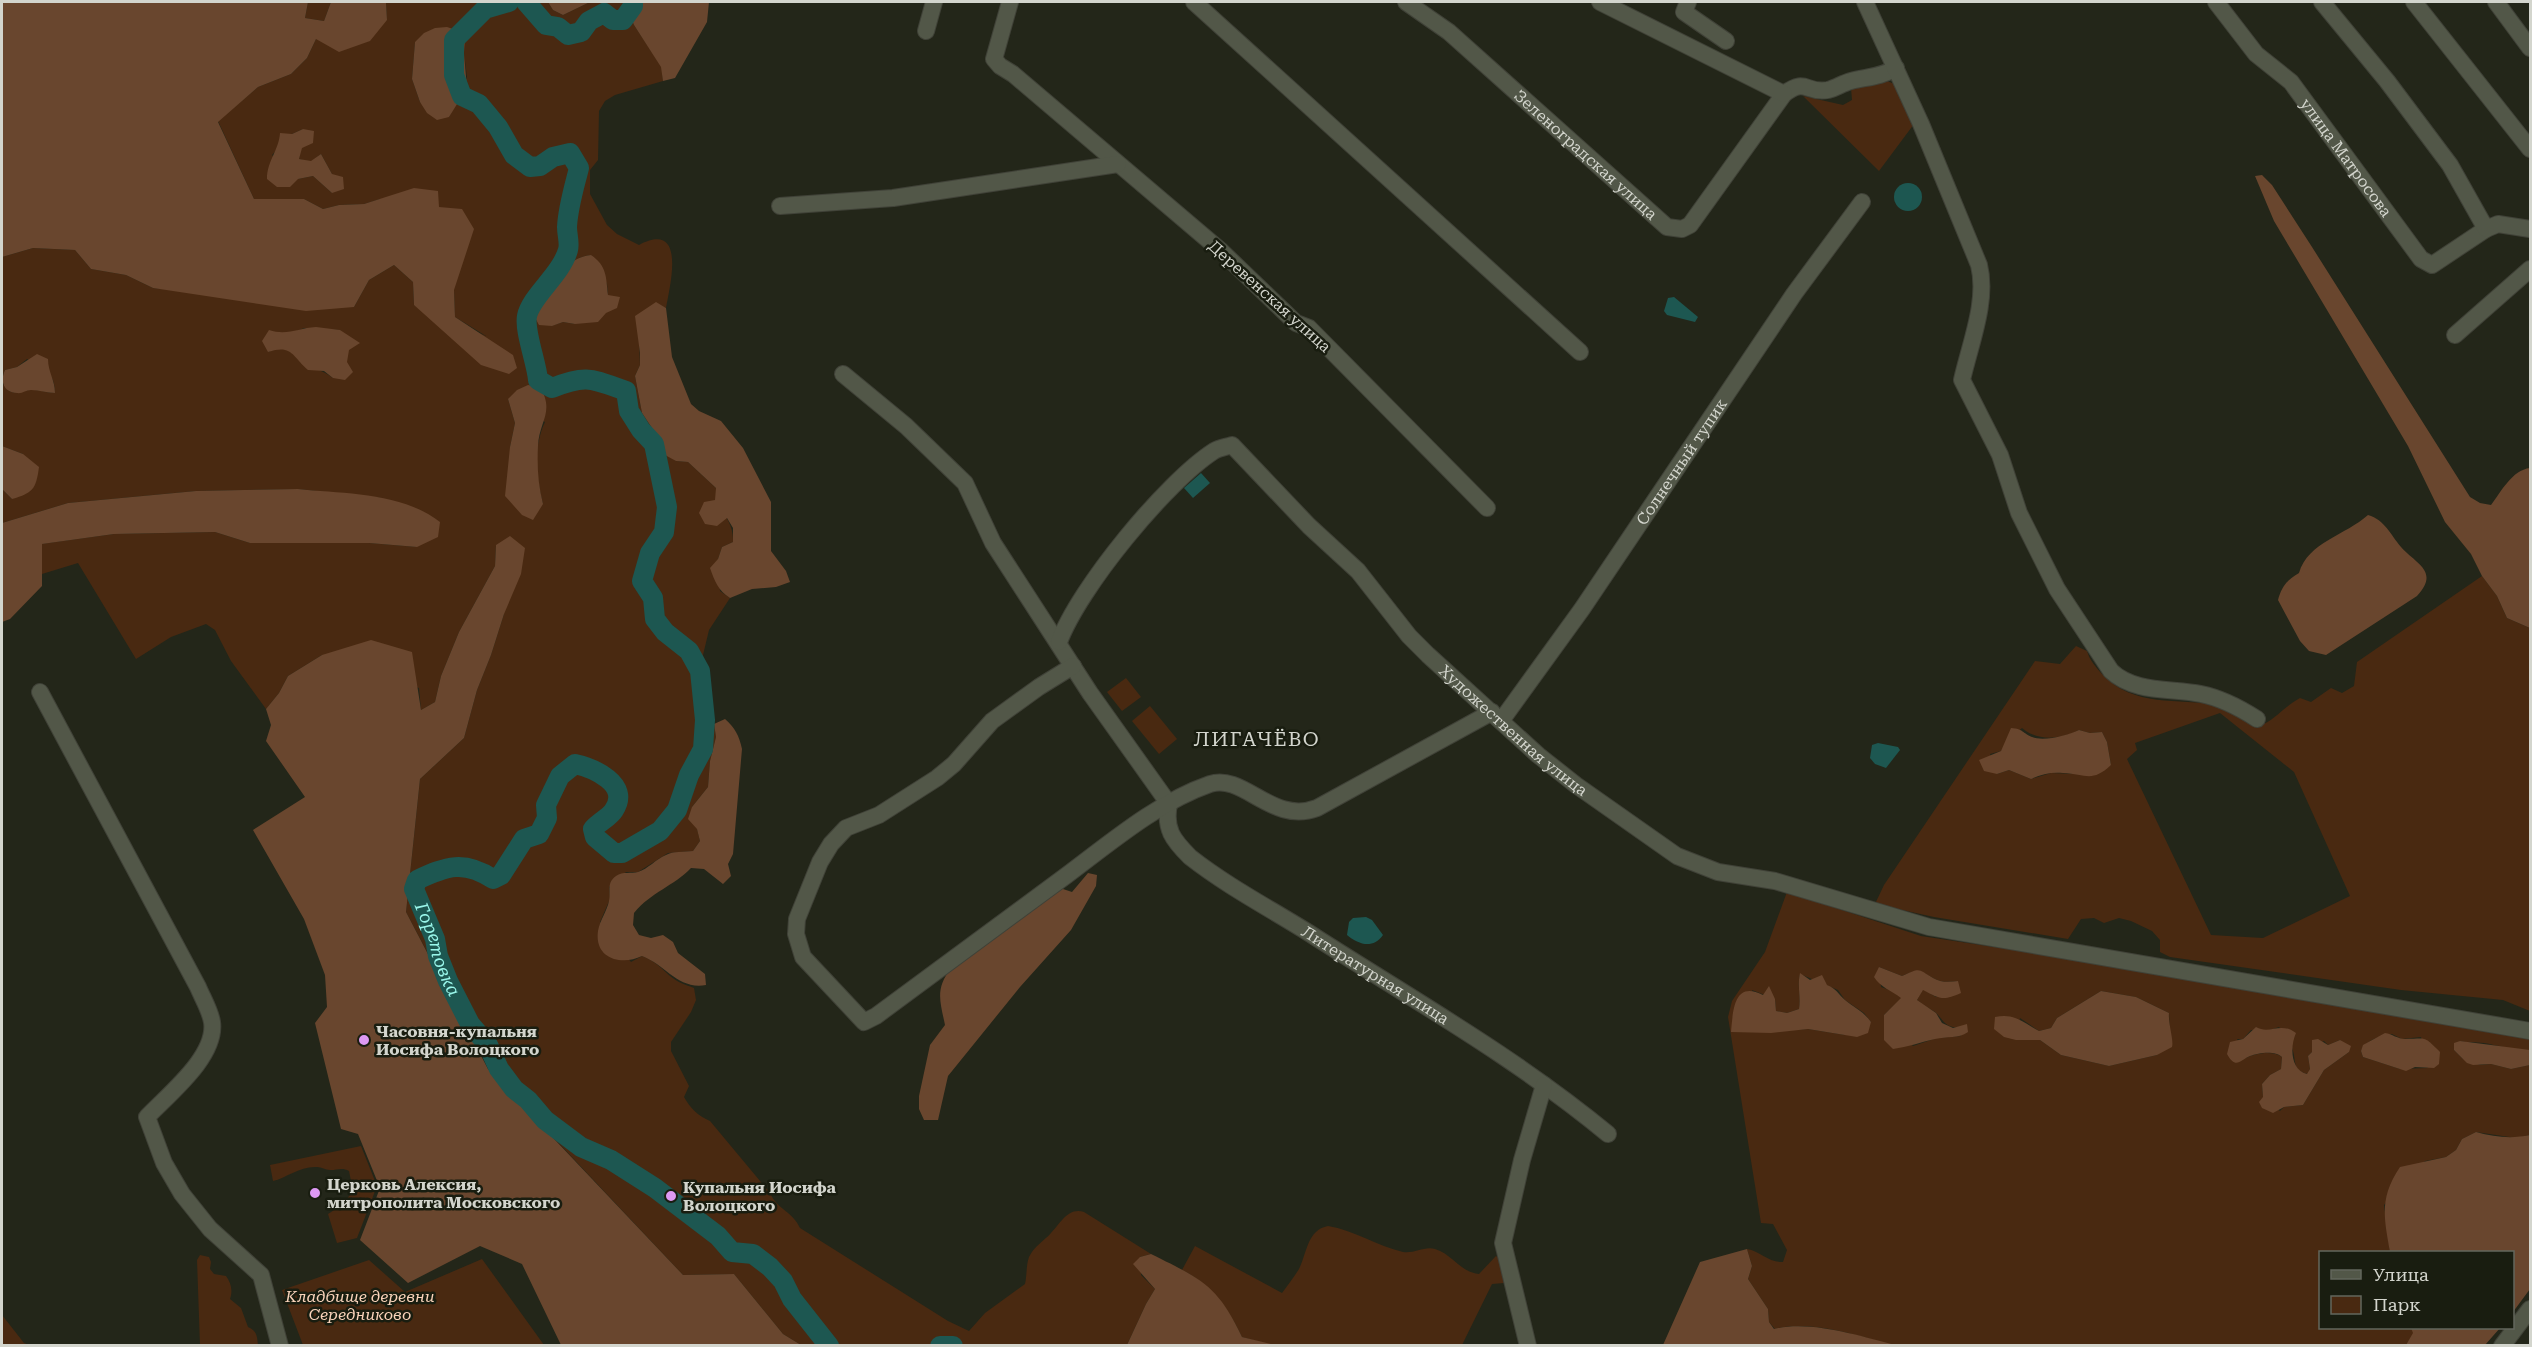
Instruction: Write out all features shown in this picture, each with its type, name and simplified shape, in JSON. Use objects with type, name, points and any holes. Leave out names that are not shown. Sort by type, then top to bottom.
[{"type":"street","points":[[926,31],[934,2]]},
{"type":"street","name":"Деревенская улица","points":[[1010,2],[994,59],[1220,249],[1296,323],[1309,328],[1487,508]]},
{"type":"street","points":[[1194,2],[1580,352]]},
{"type":"street","name":"Зеленоградская улица","points":[[1406,2],[1449,32],[1667,227],[1682,229],[1689,225],[1784,94]]},
{"type":"street","points":[[1600,2],[1784,94],[1795,86],[1803,85],[1815,90],[1829,90],[1849,82],[1882,76],[1896,68]]},
{"type":"street","points":[[1689,2],[1684,12],[1726,41]]},
{"type":"street","points":[[1865,2],[1896,68],[1981,275],[1979,308],[1962,380],[2000,455],[2019,513],[2057,589],[2110,671],[2118,678],[2143,687],[2202,694],[2241,708],[2257,719]]},
{"type":"street","name":"улица Матросова","points":[[2216,2],[2256,54],[2291,82],[2421,259],[2432,265],[2486,229],[2499,224],[2530,229]]},
{"type":"street","points":[[2322,2],[2387,81],[2450,165],[2486,229]]},
{"type":"street","points":[[2414,2],[2530,149]]},
{"type":"street","points":[[2496,2],[2530,48]]},
{"type":"street","points":[[780,206],[893,198],[1119,164]]},
{"type":"street","name":"Солнечный тупик","points":[[1497,717],[1582,609],[1794,294],[1862,202]]},
{"type":"street","points":[[2456,335],[2530,269]]},
{"type":"street","points":[[843,374],[912,432],[965,483],[993,543],[1073,666],[1169,804]]},
{"type":"street","name":"Художественная улица","points":[[1059,642],[1073,611],[1146,516],[1177,481],[1216,449],[1232,445],[1358,572],[1409,636],[1569,779],[1677,856],[1718,872],[1774,881],[1822,894],[1862,909],[1929,927],[2530,1031]]},
{"type":"street","points":[[1073,666],[1039,687],[992,722],[954,764],[937,778],[879,815],[839,833],[820,862],[797,919],[796,934],[804,957],[864,1022],[876,1016],[1117,838],[1169,804],[1208,785],[1226,783],[1274,807],[1304,813],[1497,717]]},
{"type":"street","points":[[40,692],[193,977],[209,1012],[213,1025],[205,1053],[197,1065],[147,1116],[164,1163],[182,1194],[210,1229],[261,1275],[280,1346]]},
{"type":"street","name":"Литературная улица","points":[[1169,804],[1167,823],[1174,841],[1203,867],[1346,958],[1453,1022],[1544,1085],[1608,1134]]},
{"type":"street","points":[[1528,1346],[1503,1243],[1522,1160],[1544,1085]]},
{"type":"street","points":[[2502,1346],[2530,1309]]},
{"type":"green space","points":[[308,2],[331,2],[324,21],[305,18]]},
{"type":"green space","points":[[386,2],[548,2],[553,10],[563,15],[590,2],[624,2],[634,25],[662,67],[663,81],[615,95],[605,101],[599,111],[598,160],[590,170],[590,194],[607,225],[617,234],[639,245],[654,240],[664,241],[670,248],[672,271],[666,308],[656,303],[639,340],[640,365],[635,376],[642,413],[656,434],[658,446],[676,461],[688,462],[716,488],[718,503],[733,533],[733,542],[722,547],[718,559],[720,591],[730,598],[709,630],[703,655],[716,737],[710,761],[708,787],[692,807],[700,841],[693,851],[668,853],[638,872],[626,872],[609,887],[610,899],[600,922],[631,962],[642,956],[654,962],[676,980],[694,988],[696,1000],[691,1012],[671,1042],[671,1051],[689,1086],[684,1097],[695,1111],[710,1121],[800,1228],[948,1321],[969,1331],[985,1313],[1025,1284],[1031,1253],[1061,1221],[1073,1212],[1084,1212],[1151,1254],[1140,1257],[1141,1275],[1155,1289],[1127,1345],[801,1345],[783,1334],[734,1274],[683,1275],[489,1069],[406,912],[420,779],[464,738],[477,690],[504,614],[496,545],[495,566],[459,632],[441,676],[435,702],[421,710],[419,688],[322,655],[288,676],[279,693],[266,709],[231,661],[215,630],[206,624],[171,637],[136,659],[78,563],[42,574],[41,544],[114,534],[215,532],[250,543],[369,543],[417,547],[381,498],[298,489],[196,491],[68,503],[2,523],[2,489],[12,499],[23,454],[2,446],[2,383],[11,392],[32,390],[55,393],[50,375],[27,359],[17,367],[5,370],[2,377],[2,257],[33,248],[75,250],[91,269],[126,275],[153,288],[354,307],[369,280],[394,265],[413,282],[414,305],[486,336],[455,317],[454,290],[439,207],[380,199],[364,204],[339,205],[323,209],[304,199],[254,199],[218,121],[258,87],[291,74],[307,58],[316,39],[387,20]],"holes":[[[465,41],[467,77],[449,117],[420,102],[412,79],[415,42]],[[303,129],[299,159],[311,162],[321,154],[332,174],[332,193],[313,176],[298,179],[272,155],[292,134]],[[591,255],[607,284],[608,295],[575,324],[563,322],[551,326],[533,314],[566,269],[574,261]],[[304,328],[340,330],[346,345],[346,361],[333,378],[300,360],[291,350],[279,348],[268,352],[280,334],[293,333]],[[508,399],[545,422],[537,452],[543,504],[510,447],[515,423]]]},
{"type":"green space","points":[[1887,81],[1897,85],[1914,124],[1879,171],[1803,96],[1843,105],[1852,100],[1851,88]]},
{"type":"green space","points":[[2482,576],[2497,596],[2507,618],[2530,628],[2530,1011],[2503,1000],[2401,990],[2170,957],[2160,952],[2160,940],[2152,931],[2119,918],[2104,923],[2094,918],[2081,919],[2068,939],[1934,917],[1875,904],[1884,885],[2035,661],[2060,664],[2076,646],[2087,651],[2091,661],[2114,685],[2128,692],[2157,700],[2224,706],[2260,726],[2300,698],[2311,702],[2331,688],[2342,693],[2354,686],[2357,662]],"holes":[[[2220,713],[2294,772],[2350,896],[2263,938],[2211,935],[2127,759],[2137,750],[2135,743]],[[2022,728],[2035,735],[2050,738],[2079,730],[2090,733],[2102,732],[2107,742],[2111,765],[2076,774],[2051,773],[2031,779],[2009,770],[1997,774],[1990,754],[2001,751],[2008,740]]]},
{"type":"green space","points":[[1126,678],[1141,697],[1122,711],[1107,692]]},
{"type":"green space","points":[[1150,706],[1177,739],[1159,754],[1132,721]]},
{"type":"green space","points":[[1787,892],[1921,936],[2087,961],[2312,1002],[2530,1037],[2530,1050],[2460,1041],[2454,1050],[2463,1059],[2480,1065],[2491,1064],[2511,1069],[2530,1065],[2530,1135],[2516,1138],[2476,1132],[2462,1139],[2456,1150],[2446,1157],[2425,1161],[2384,1205],[2390,1251],[2319,1251],[2319,1329],[2412,1329],[2414,1333],[2406,1345],[1895,1346],[1819,1327],[1788,1326],[1775,1329],[1769,1322],[1768,1309],[1748,1279],[1752,1266],[1747,1249],[1778,1262],[1783,1262],[1787,1250],[1773,1224],[1761,1223],[1728,1017],[1732,1001],[1765,952]],"holes":[[[1879,967],[1902,976],[1919,971],[1939,981],[1958,981],[1936,997],[1923,989],[1917,1000],[1951,1027],[1960,1027],[1961,1036],[1937,1038],[1913,1046],[1884,1015],[1902,998],[1881,987]],[[1800,974],[1838,990],[1845,1000],[1864,1013],[1871,1022],[1845,1035],[1808,1029],[1759,1032],[1752,990],[1775,999],[1776,1011],[1787,1013],[1799,1009]],[[2101,991],[2136,997],[2169,1013],[2170,1036],[2157,1055],[2109,1066],[2061,1055],[2040,1040],[2016,1040],[2020,1018],[2039,1031],[2051,1028],[2057,1018]],[[2279,1027],[2291,1045],[2297,1067],[2308,1074],[2310,1069],[2308,1056],[2313,1046],[2324,1041],[2328,1045],[2340,1040],[2349,1052],[2324,1070],[2303,1105],[2284,1107],[2280,1111],[2263,1097],[2262,1084],[2270,1075],[2281,1069],[2282,1057],[2264,1053],[2246,1058],[2237,1039],[2243,1039],[2251,1030],[2267,1031]],[[2392,1034],[2402,1039],[2421,1037],[2428,1068],[2400,1069],[2363,1057],[2361,1051],[2366,1044]]]},
{"type":"green space","points":[[361,1146],[377,1186],[357,1238],[337,1243],[328,1214],[342,1205],[353,1191],[349,1171],[311,1167],[273,1181],[270,1165]]},
{"type":"green space","points":[[1328,1226],[1403,1252],[1435,1249],[1472,1273],[1479,1274],[1496,1256],[1501,1259],[1504,1283],[1492,1284],[1462,1345],[1275,1346],[1242,1337],[1218,1298],[1201,1282],[1182,1270],[1195,1246],[1282,1293],[1299,1269],[1312,1237],[1321,1228]]},
{"type":"green space","points":[[200,1255],[209,1257],[210,1269],[214,1274],[226,1276],[228,1279],[231,1290],[230,1299],[241,1308],[248,1327],[256,1334],[258,1345],[200,1345],[197,1260]]},
{"type":"green space","name":"Кладбище деревни Середниково","points":[[482,1259],[544,1345],[303,1345],[282,1290],[369,1260],[405,1292]]},
{"type":"green space","points":[[2,1315],[24,1343],[29,1345],[2,1345]]},
{"type":"shaded area","points":[[2,2],[308,2],[305,18],[324,21],[331,2],[386,2],[387,20],[370,41],[339,52],[316,39],[307,58],[291,74],[258,87],[218,122],[254,199],[304,199],[323,209],[339,205],[364,204],[414,188],[438,191],[439,207],[462,209],[474,229],[454,290],[455,317],[513,355],[517,368],[509,374],[481,365],[414,305],[413,282],[394,265],[369,280],[354,307],[306,311],[153,288],[126,275],[91,269],[75,250],[33,248],[2,257]]},
{"type":"shaded area","points":[[548,2],[590,2],[563,15],[553,10]]},
{"type":"shaded area","points":[[624,2],[709,2],[707,22],[675,78],[663,81],[661,67],[634,25]]},
{"type":"shaded area","points":[[447,27],[459,31],[465,41],[467,88],[449,117],[437,120],[427,113],[420,102],[412,79],[415,42],[424,33],[435,28]]},
{"type":"shaded area","points":[[303,129],[314,131],[313,143],[302,148],[299,159],[311,161],[321,154],[332,174],[343,177],[344,189],[332,193],[313,176],[298,179],[290,187],[277,187],[267,179],[280,133],[292,134]]},
{"type":"shaded area","points":[[2262,175],[2272,185],[2470,497],[2480,503],[2491,505],[2512,477],[2530,468],[2530,628],[2507,618],[2497,596],[2482,576],[2471,554],[2445,522],[2408,446],[2274,221],[2255,176]]},
{"type":"shaded area","points":[[591,255],[603,268],[608,295],[620,297],[617,308],[606,313],[598,322],[539,325],[533,314],[566,269],[579,258]]},
{"type":"shaded area","points":[[656,302],[666,308],[672,357],[691,404],[699,411],[721,421],[743,448],[771,502],[771,551],[786,571],[790,582],[776,587],[752,589],[730,598],[715,582],[710,568],[718,559],[722,547],[733,542],[733,528],[727,518],[717,526],[705,524],[699,513],[704,502],[715,500],[716,488],[688,462],[676,461],[665,455],[658,446],[656,434],[642,413],[635,376],[640,365],[640,353],[635,316]]},
{"type":"shaded area","points":[[316,327],[340,330],[360,343],[349,350],[347,362],[353,372],[345,380],[333,378],[324,371],[308,370],[287,350],[268,352],[262,341],[269,330],[287,332]]},
{"type":"shaded area","points":[[37,354],[48,359],[55,393],[31,390],[21,393],[9,391],[3,382],[5,370],[17,367]]},
{"type":"shaded area","points":[[528,385],[540,387],[546,403],[538,453],[539,482],[543,504],[533,520],[522,515],[505,496],[515,423],[508,399],[517,390]]},
{"type":"shaded area","points":[[2,446],[23,454],[39,467],[35,485],[25,495],[12,499],[2,489]]},
{"type":"shaded area","points":[[298,489],[372,496],[408,505],[440,522],[438,537],[417,547],[369,543],[250,543],[215,532],[114,534],[42,544],[42,586],[10,619],[2,622],[2,523],[68,503],[196,491]]},
{"type":"shaded area","points":[[2368,515],[2379,520],[2401,547],[2419,563],[2426,574],[2424,587],[2417,596],[2326,655],[2309,651],[2300,641],[2278,600],[2281,591],[2288,581],[2299,573],[2304,562],[2319,546]]},
{"type":"shaded area","points":[[510,536],[525,548],[521,574],[477,690],[464,738],[420,779],[406,912],[488,1069],[683,1275],[734,1274],[783,1334],[801,1345],[561,1345],[522,1264],[480,1246],[408,1283],[360,1240],[380,1188],[358,1134],[341,1129],[315,1023],[327,1007],[325,975],[304,919],[253,830],[305,797],[266,741],[271,725],[266,709],[279,693],[288,676],[322,655],[371,640],[412,652],[421,710],[435,702],[441,676],[459,632],[495,566],[496,545]]},
{"type":"shaded area","points":[[725,719],[736,732],[742,749],[733,854],[728,864],[731,876],[723,884],[704,869],[691,868],[634,913],[633,925],[639,935],[651,938],[663,935],[673,942],[678,953],[705,974],[706,985],[696,986],[680,980],[642,956],[626,960],[611,958],[600,948],[598,931],[608,905],[610,885],[616,876],[642,871],[659,859],[675,852],[693,851],[700,841],[697,829],[688,819],[692,807],[708,787],[710,761],[716,737],[714,724]]},
{"type":"shaded area","points":[[2011,728],[2043,739],[2079,730],[2090,733],[2102,732],[2107,742],[2111,765],[2094,776],[2054,773],[2031,779],[2009,770],[1997,774],[1984,771],[1979,760],[2001,751]]},
{"type":"shaded area","points":[[1088,873],[1097,875],[1096,886],[1071,930],[1020,987],[948,1076],[938,1120],[924,1120],[919,1109],[919,1096],[930,1045],[945,1025],[940,995],[946,975],[951,968],[1060,888],[1072,892]]},
{"type":"shaded area","points":[[1879,967],[1902,976],[1919,970],[1939,981],[1958,981],[1961,993],[1942,998],[1923,990],[1917,1000],[1936,1013],[1942,1023],[1953,1028],[1967,1024],[1968,1032],[1960,1036],[1935,1039],[1893,1049],[1884,1040],[1884,1015],[1901,998],[1874,977]]},
{"type":"shaded area","points":[[1800,973],[1810,980],[1822,975],[1827,985],[1862,1012],[1871,1022],[1868,1033],[1857,1037],[1808,1029],[1771,1033],[1731,1032],[1734,1007],[1741,994],[1746,991],[1763,995],[1769,986],[1775,999],[1776,1011],[1787,1013],[1799,1009]]},
{"type":"shaded area","points":[[2101,991],[2136,997],[2169,1013],[2172,1047],[2157,1055],[2109,1066],[2061,1055],[2040,1040],[2016,1040],[2004,1037],[1994,1029],[1995,1017],[2002,1016],[2018,1019],[2039,1031],[2051,1028],[2057,1018]]},
{"type":"shaded area","points":[[2256,1027],[2266,1030],[2285,1028],[2296,1033],[2292,1051],[2294,1063],[2301,1072],[2307,1074],[2310,1069],[2308,1056],[2312,1052],[2312,1040],[2318,1039],[2328,1045],[2340,1040],[2351,1046],[2349,1052],[2324,1070],[2303,1105],[2284,1107],[2273,1113],[2262,1108],[2259,1102],[2263,1097],[2262,1084],[2270,1075],[2281,1069],[2282,1057],[2275,1053],[2262,1053],[2236,1063],[2227,1054],[2230,1042],[2243,1039]]},
{"type":"shaded area","points":[[2385,1033],[2402,1039],[2427,1040],[2440,1052],[2439,1064],[2434,1068],[2415,1067],[2406,1071],[2363,1057],[2361,1051],[2363,1045]]},
{"type":"shaded area","points":[[2460,1041],[2530,1050],[2530,1065],[2511,1069],[2491,1064],[2467,1063],[2454,1050],[2454,1043]]},
{"type":"shaded area","points":[[2476,1132],[2503,1137],[2530,1135],[2530,1289],[2514,1311],[2514,1251],[2390,1251],[2385,1218],[2386,1199],[2393,1178],[2400,1167],[2446,1157],[2456,1150],[2462,1139]]},
{"type":"shaded area","points":[[1747,1249],[1752,1266],[1748,1279],[1768,1309],[1769,1322],[1774,1329],[1803,1326],[1819,1328],[1895,1345],[1663,1345],[1700,1262]]},
{"type":"shaded area","points":[[1151,1254],[1206,1285],[1224,1305],[1242,1337],[1275,1345],[1127,1345],[1155,1289],[1133,1264],[1140,1257]]},
{"type":"shaded area","points":[[2411,1329],[2499,1329],[2485,1345],[2406,1345],[2413,1333]]},
{"type":"water","points":[[1908,183],[1918,187],[1922,197],[1918,207],[1908,211],[1898,207],[1894,197],[1898,187]]},
{"type":"water","points":[[1674,297],[1698,317],[1695,322],[1667,315],[1664,311],[1668,298]]},
{"type":"water","points":[[1201,473],[1210,483],[1193,498],[1184,488]]},
{"type":"water","points":[[1878,743],[1898,747],[1900,750],[1886,768],[1875,764],[1870,758],[1872,745]]},
{"type":"water","points":[[1366,917],[1372,920],[1383,935],[1370,944],[1361,943],[1347,935],[1349,922],[1353,918]]},
{"type":"waterway","name":"Горетовка","points":[[509,2],[485,9],[454,40],[454,75],[462,96],[479,104],[498,127],[514,155],[530,167],[540,166],[553,157],[570,153],[579,168],[568,220],[568,250],[559,268],[530,308],[527,316],[529,339],[538,380],[552,388],[574,381],[589,380],[626,391],[629,411],[641,430],[654,444],[667,507],[664,532],[650,553],[642,581],[653,598],[655,619],[665,632],[689,651],[700,671],[705,720],[703,749],[689,775],[677,810],[660,831],[622,853],[614,853],[595,837],[593,829],[614,810],[618,801],[618,792],[614,785],[600,773],[575,764],[560,776],[546,805],[547,818],[539,834],[524,839],[501,875],[493,879],[473,869],[455,867],[437,871],[417,880],[414,889],[435,939],[438,956],[448,981],[470,1024],[488,1045],[499,1069],[514,1089],[528,1100],[545,1120],[581,1147],[611,1160],[655,1188],[718,1236],[732,1252],[753,1254],[770,1267],[783,1281],[792,1299],[829,1346]]},
{"type":"waterway","name":"Горетовка","points":[[526,2],[546,25],[558,27],[568,35],[581,32],[589,21],[604,13],[613,20],[623,20],[633,6],[633,2]]},
{"type":"waterway","name":"Горетовка","points":[[940,1346],[953,1346]]},
{"type":"place","name":"Часовня-купальня Иосифа Волоцкого","points":[[364,1040]]},
{"type":"place","name":"Церковь Алексия, митрополита Московского","points":[[315,1193]]},
{"type":"place","name":"Купальня Иосифа Волоцкого","points":[[671,1196]]},
{"type":"district","name":"ЛИГАЧЁВО","points":[[1257,739]]}]
